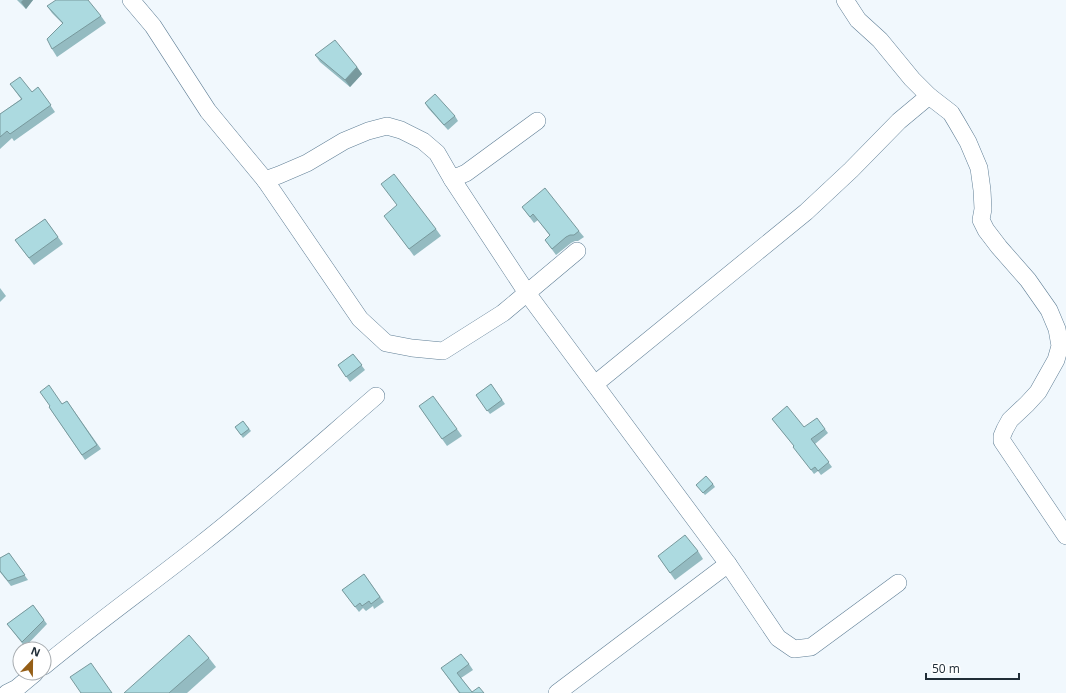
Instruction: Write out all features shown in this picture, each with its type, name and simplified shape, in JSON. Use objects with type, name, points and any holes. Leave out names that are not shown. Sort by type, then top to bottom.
[{"type":"street","points":[[131,0],[153,26],[208,111],[265,180],[360,319],[386,343],[412,348],[443,351],[503,313],[577,251]]},
{"type":"street","points":[[845,0],[858,20],[880,40],[912,79],[929,96],[951,113],[968,142],[979,168],[983,209],[981,220],[986,230],[1028,280],[1049,310],[1057,329],[1060,346],[1056,360],[1038,392],[1010,420],[1002,436],[1002,441],[1066,536]]},
{"type":"street","points":[[595,384],[806,212],[851,170],[899,121],[929,96]]},
{"type":"street","points":[[452,180],[466,173],[537,121]]},
{"type":"street","points":[[265,180],[307,162],[344,141],[387,126],[401,130],[422,140],[437,153],[452,180],[527,293],[728,564],[778,638],[794,649],[810,647],[898,583]]},
{"type":"street","points":[[52,659],[201,544],[376,396]]},
{"type":"street","points":[[557,693],[728,564]]},
{"type":"street","points":[[7,693],[17,688],[25,681]]},
{"type":"building","points":[[56,0],[88,0],[101,16],[52,49],[47,39],[63,23],[47,6]]},
{"type":"building","points":[[335,40],[357,67],[345,80],[315,55]]},
{"type":"building","points":[[20,77],[32,92],[38,87],[51,105],[10,134],[7,131],[0,137],[0,114],[22,99],[10,84]]},
{"type":"building","points":[[435,94],[455,116],[444,125],[425,103]]},
{"type":"building","points":[[394,174],[436,229],[409,249],[384,216],[397,205],[381,184]]},
{"type":"building","points":[[545,188],[579,231],[574,235],[566,237],[552,249],[545,240],[550,235],[533,214],[530,217],[522,207]]},
{"type":"building","points":[[45,219],[58,237],[29,258],[15,240]]},
{"type":"building","points":[[353,354],[362,365],[346,377],[338,365]]},
{"type":"building","points":[[491,384],[502,400],[487,411],[476,395]]},
{"type":"building","points":[[49,385],[62,404],[67,401],[97,445],[82,455],[40,392]]},
{"type":"building","points":[[433,396],[457,429],[442,439],[419,406]]},
{"type":"building","points":[[787,406],[804,427],[817,418],[825,429],[811,439],[829,462],[818,471],[815,467],[811,470],[772,419]]},
{"type":"building","points":[[243,421],[249,429],[241,435],[235,427]]},
{"type":"building","points":[[706,476],[713,484],[703,493],[696,485]]},
{"type":"building","points":[[685,535],[698,551],[670,573],[658,556]]},
{"type":"building","points":[[9,553],[25,575],[8,581],[0,571],[0,558]]},
{"type":"building","points":[[364,574],[380,597],[371,604],[369,601],[362,606],[360,603],[355,607],[342,590]]},
{"type":"building","points":[[33,605],[44,620],[23,641],[21,641],[7,624]]},
{"type":"building","points":[[189,635],[209,658],[169,693],[124,693]]},
{"type":"building","points":[[461,654],[469,664],[457,673],[472,692],[479,687],[484,693],[460,693],[441,668]]},
{"type":"building","points":[[91,663],[112,693],[81,693],[70,677]]}]
